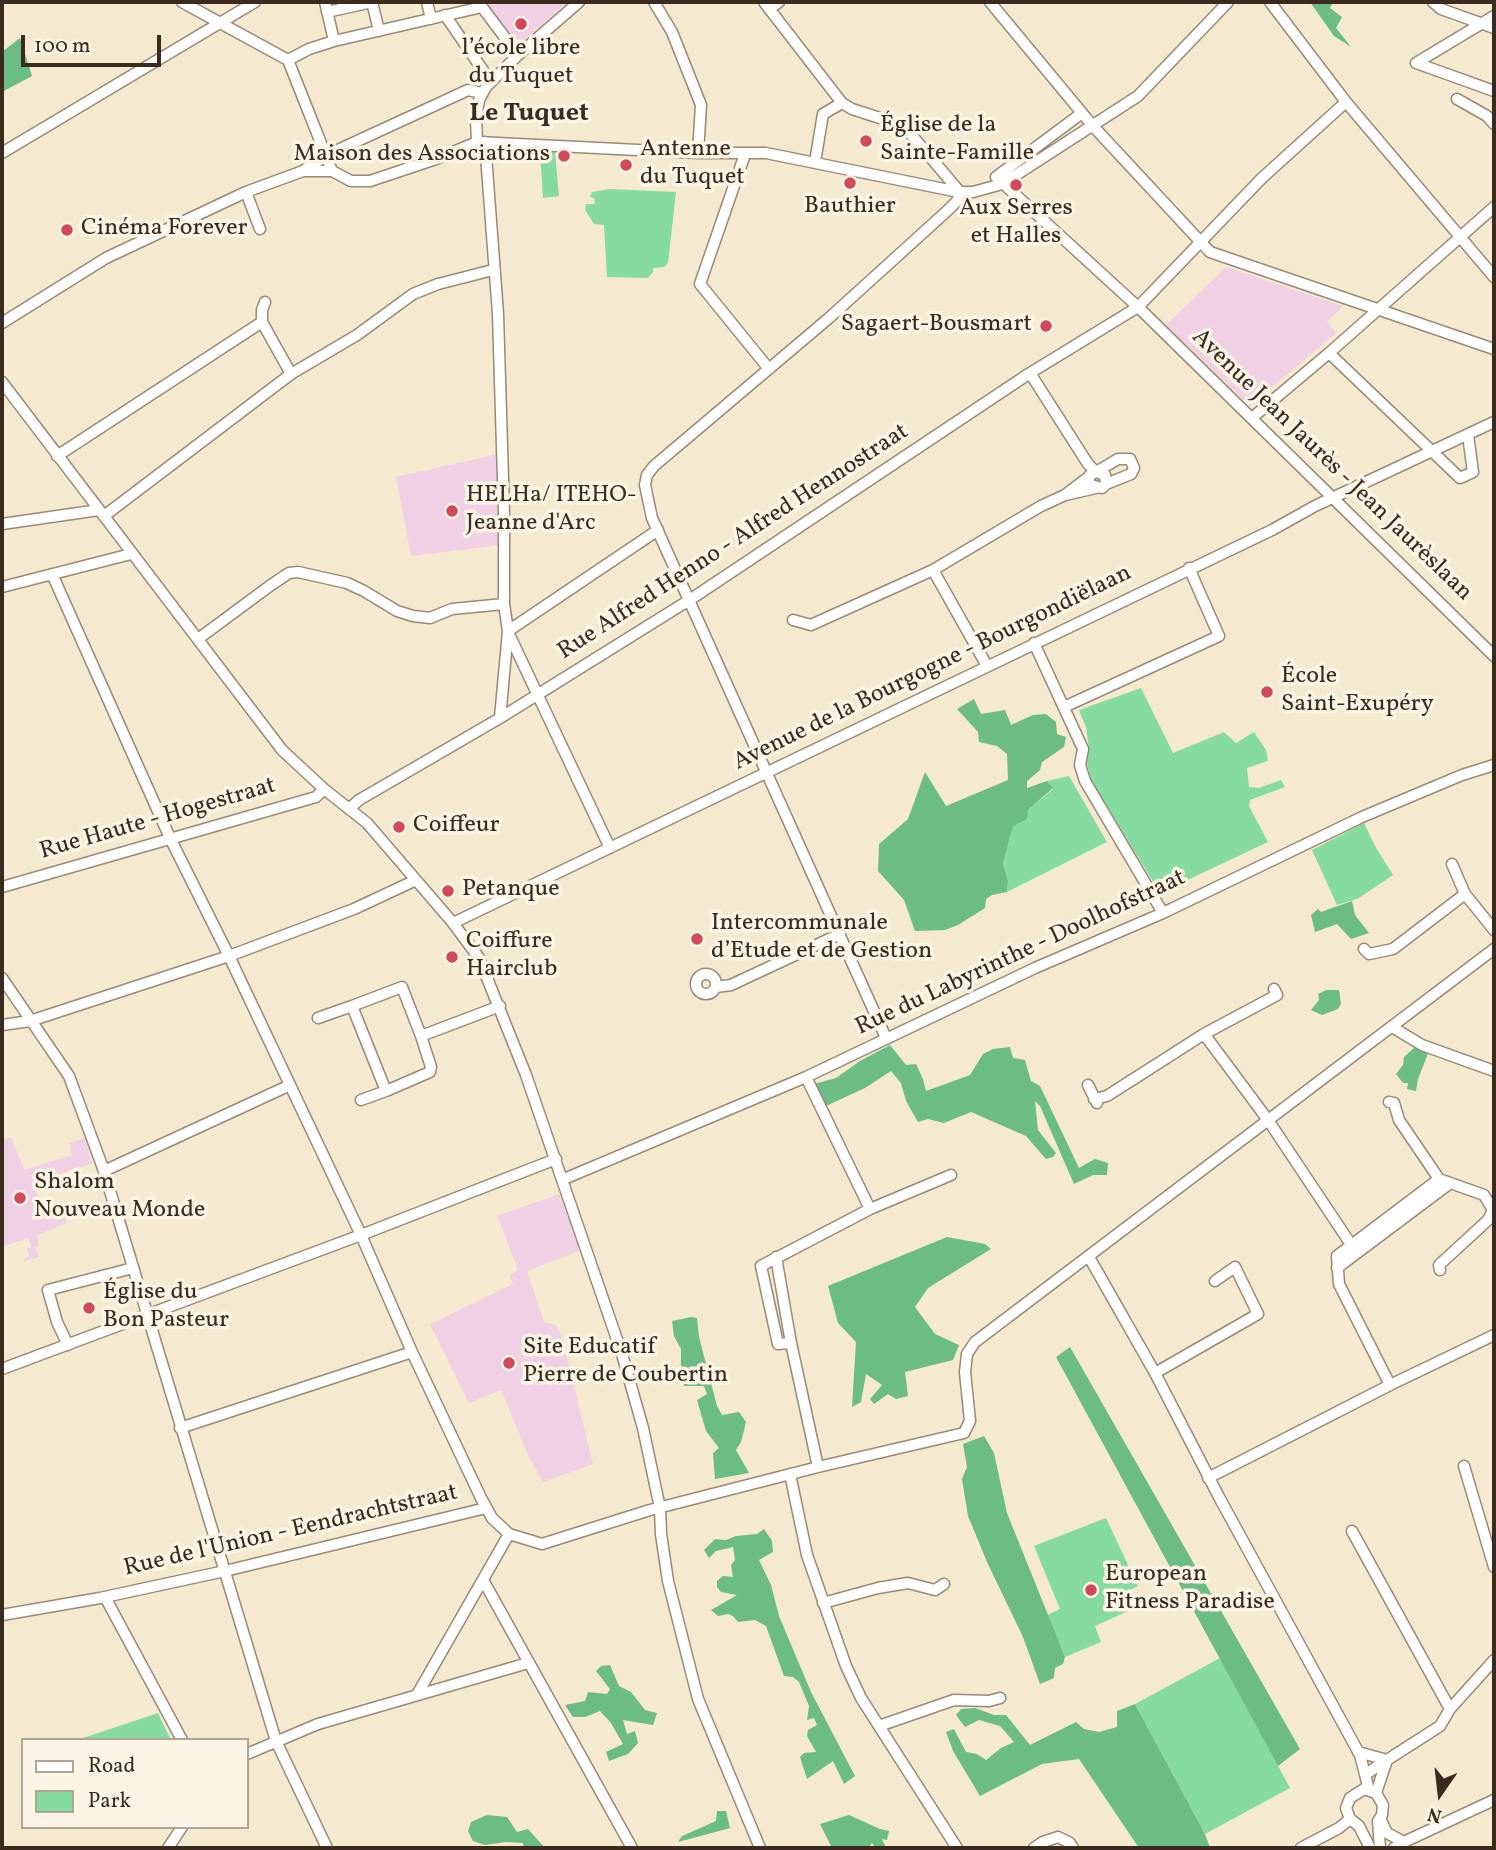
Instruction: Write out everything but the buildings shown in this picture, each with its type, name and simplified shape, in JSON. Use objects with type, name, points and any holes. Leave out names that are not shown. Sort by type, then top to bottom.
[{"type":"street","points":[[182,2],[195,5],[288,60],[332,172]]},
{"type":"street","points":[[2,153],[255,2]]},
{"type":"street","points":[[334,41],[326,7],[372,2],[379,31]]},
{"type":"street","points":[[428,2],[431,19]]},
{"type":"street","points":[[500,718],[508,631],[504,604],[498,314],[481,142],[476,119],[482,93],[491,82],[579,2]]},
{"type":"street","points":[[654,2],[672,32],[701,105],[698,153]]},
{"type":"street","points":[[779,2],[766,5],[842,103],[909,132],[959,191],[958,200],[769,369],[654,466],[647,475],[647,498],[658,530],[886,1038]]},
{"type":"street","points":[[990,2],[1092,125],[1210,251],[1494,349]]},
{"type":"street","points":[[303,170],[332,172],[351,181],[370,181],[481,142],[698,153],[766,153],[968,193],[1002,184],[1138,96],[1228,2]]},
{"type":"street","points":[[1270,2],[1346,102],[1494,277]]},
{"type":"street","points":[[1433,2],[1441,9],[1494,28]]},
{"type":"street","points":[[288,60],[309,49],[334,41],[482,7],[518,55]]},
{"type":"street","points":[[445,15],[491,82]]},
{"type":"street","points":[[1494,16],[1416,63],[1494,92]]},
{"type":"street","points":[[2,323],[106,258],[246,192],[303,170],[327,155],[468,90],[482,93]]},
{"type":"street","points":[[1457,99],[1487,116],[1494,124]]},
{"type":"street","name":"Rue Alfred Henno - Alfred Hennostraat","points":[[349,809],[359,800],[500,718],[691,599],[1030,373],[1138,307],[1262,178],[1346,102]]},
{"type":"street","points":[[815,162],[823,114],[842,103]]},
{"type":"street","points":[[1002,184],[996,177],[1002,171],[1082,113]]},
{"type":"street","points":[[745,154],[699,284],[769,369]]},
{"type":"street","name":"Avenue Jean Jaurès - Jean Jaurèslaan","points":[[1002,184],[1138,307],[1253,417],[1292,459],[1494,656]]},
{"type":"street","points":[[246,192],[260,229]]},
{"type":"street","points":[[1253,417],[1494,207]]},
{"type":"street","points":[[2,524],[101,513],[292,374],[357,335],[413,294],[438,284],[494,270]]},
{"type":"street","points":[[265,302],[262,322],[292,374]]},
{"type":"street","points":[[57,456],[262,322]]},
{"type":"street","points":[[1329,353],[1460,478],[1473,472],[1468,435]]},
{"type":"street","points":[[1030,373],[1093,474]]},
{"type":"street","points":[[2,382],[282,750],[324,789],[367,823],[453,923],[479,958],[500,1006],[564,1180],[625,1366],[643,1428],[660,1508],[668,1581],[698,1699],[760,1848]]},
{"type":"street","name":"Avenue de la Bourgogne - Bourgondiëlaan","points":[[453,923],[1494,422]]},
{"type":"street","points":[[793,620],[811,625],[933,570],[1041,506],[1065,495],[1101,486],[1131,474],[1134,468],[1130,459],[1118,458],[1065,495]]},
{"type":"street","points":[[1093,474],[1105,475],[1101,486]]},
{"type":"street","points":[[1093,474],[1088,481],[1101,486]]},
{"type":"street","points":[[508,631],[658,530]]},
{"type":"street","points":[[2,587],[131,554]]},
{"type":"street","points":[[1064,707],[1219,636],[1189,568]]},
{"type":"street","points":[[933,570],[987,666]]},
{"type":"street","points":[[198,639],[289,573],[298,572],[346,583],[397,611],[413,616],[430,618],[452,609],[504,604]]},
{"type":"street","points":[[52,574],[170,838],[361,1235],[412,1352],[486,1508],[492,1518],[509,1534],[542,1544],[660,1508],[964,1433],[970,1421],[965,1372],[967,1353],[975,1342],[1494,949]]},
{"type":"street","points":[[183,618],[190,618],[200,627],[212,628]]},
{"type":"street","points":[[508,631],[610,848]]},
{"type":"street","points":[[1034,643],[1083,749],[1080,765],[1085,781],[1163,913]]},
{"type":"street","name":"Rue du Labyrinthe - Doolhofstraat","points":[[564,1180],[806,1077],[1035,968],[1163,913],[1362,817],[1462,775],[1494,765]]},
{"type":"street","name":"Rue Haute - Hogestraat","points":[[2,887],[316,797],[324,789]]},
{"type":"street","points":[[1452,864],[1465,894],[1494,930]]},
{"type":"street","points":[[2,1025],[30,1021],[229,956],[342,914],[416,880]]},
{"type":"street","points":[[1364,950],[1369,954],[1393,948],[1465,894]]},
{"type":"street","points":[[716,987],[731,985],[840,934]]},
{"type":"street","points":[[2,978],[69,1076],[104,1171],[276,1741],[327,1848]]},
{"type":"street","points":[[318,1018],[402,987],[421,1036],[431,1067],[430,1072],[361,1100]]},
{"type":"street","points":[[1088,1085],[1096,1101],[1107,1096],[1204,1034],[1277,995],[1274,989]]},
{"type":"street","points":[[352,1006],[386,1091]]},
{"type":"street","points":[[421,1036],[500,1006]]},
{"type":"street","points":[[1392,1027],[1422,1045],[1494,1071]]},
{"type":"street","points":[[1204,1034],[1268,1121],[1354,1247]]},
{"type":"street","points":[[806,1077],[870,1209]]},
{"type":"street","points":[[104,1171],[288,1086]]},
{"type":"street","points":[[1389,1102],[1394,1103],[1399,1119],[1444,1182],[1484,1195],[1493,1210],[1488,1220],[1439,1265],[1440,1270]]},
{"type":"street","points":[[2,1369],[556,1159]]},
{"type":"street","points":[[791,1343],[778,1343],[761,1266],[870,1209],[951,1175]]},
{"type":"street","points":[[1390,1385],[1339,1284],[1337,1255],[1354,1247],[1444,1182]]},
{"type":"street","points":[[776,1257],[791,1343],[818,1467]]},
{"type":"street","points":[[1089,1257],[1155,1373],[1358,1752],[1373,1792],[1383,1805],[1374,1847]]},
{"type":"street","points":[[1155,1373],[1258,1314],[1235,1267],[1215,1281]]},
{"type":"street","points":[[68,1345],[57,1322],[48,1290],[133,1268]]},
{"type":"street","points":[[1209,1478],[1494,1335]]},
{"type":"street","points":[[180,1428],[412,1352]]},
{"type":"street","points":[[1464,1466],[1494,1567]]},
{"type":"street","points":[[790,1474],[807,1555],[846,1666],[878,1726],[957,1848]]},
{"type":"street","name":"Rue de l'Union - Eendrachtstraat","points":[[2,1615],[105,1597],[225,1571],[486,1508]]},
{"type":"street","points":[[1352,1531],[1450,1709]]},
{"type":"street","points":[[418,1693],[509,1534]]},
{"type":"street","points":[[483,1580],[632,1848]]},
{"type":"street","points":[[823,1603],[908,1583],[935,1590],[944,1584]]},
{"type":"street","points":[[105,1597],[180,1738]]},
{"type":"street","points":[[1366,1774],[1440,1726],[1450,1709],[1494,1660]]},
{"type":"street","points":[[248,1754],[318,1724],[528,1663]]},
{"type":"street","points":[[878,1726],[954,1700],[989,1701],[1000,1698]]},
{"type":"street","points":[[1358,1752],[1387,1760]]},
{"type":"street","points":[[1373,1792],[1387,1760]]},
{"type":"street","points":[[1373,1792],[1358,1791],[1350,1798],[1346,1808],[1350,1819],[1359,1826],[1374,1847]]},
{"type":"street","points":[[1379,1820],[1399,1845],[1494,1800]]},
{"type":"street","points":[[1301,1848],[1339,1828],[1350,1819]]},
{"type":"street","points":[[1359,1826],[1371,1825],[1379,1820]]},
{"type":"street","points":[[168,1848],[181,1829]]},
{"type":"street","points":[[1034,1848],[1058,1837],[1070,1843],[1073,1848]]},
{"type":"shaded area","name":"l’école libre du Tuquet","points":[[484,2],[568,2],[516,47]]},
{"type":"shaded area","points":[[1226,267],[1343,306],[1327,321],[1336,333],[1250,406],[1166,325]]},
{"type":"shaded area","name":"HELHa/ ITEHO- Jeanne d'Arc","points":[[503,453],[502,545],[411,556],[396,477]]},
{"type":"shaded area","name":"Shalom Nouveau Monde","points":[[11,1137],[24,1170],[72,1155],[69,1143],[85,1138],[92,1163],[33,1183],[45,1219],[64,1214],[67,1223],[37,1235],[39,1245],[35,1247],[39,1257],[25,1261],[29,1256],[27,1248],[31,1247],[28,1238],[2,1247],[2,1141]]},
{"type":"shaded area","name":"Site Educatif Pierre de Coubertin","points":[[559,1194],[581,1250],[527,1271],[544,1322],[557,1326],[562,1337],[593,1464],[543,1482],[528,1455],[501,1390],[469,1403],[430,1324],[513,1284],[510,1276],[518,1269],[497,1216]]},
{"type":"green space","points":[[1310,2],[1333,2],[1330,8],[1342,17],[1336,28],[1351,47],[1334,36]]},
{"type":"green space","points":[[20,38],[32,76],[2,92],[2,52]]},
{"type":"green space","points":[[555,152],[559,196],[543,198],[540,153]]},
{"type":"green space","points":[[610,189],[676,192],[668,263],[664,267],[653,268],[648,278],[607,277],[604,225],[594,224],[585,210],[586,204],[595,204],[594,198],[590,197],[592,192]]},
{"type":"green space","points":[[1141,688],[1173,753],[1224,732],[1236,743],[1254,732],[1266,750],[1268,761],[1247,768],[1249,787],[1259,788],[1281,780],[1285,787],[1250,800],[1249,806],[1268,842],[1160,893],[1092,782],[1087,764],[1089,749],[1086,727],[1079,710]]},
{"type":"green space","points":[[974,699],[981,714],[1005,710],[1011,725],[1033,715],[1046,714],[1056,722],[1057,734],[1066,737],[1064,747],[1042,762],[1040,770],[1027,781],[1027,788],[1047,781],[1053,788],[1028,810],[1027,819],[1013,826],[1003,863],[1008,881],[1007,892],[986,899],[985,908],[958,925],[945,930],[915,931],[904,900],[878,871],[879,844],[908,819],[925,772],[946,806],[1008,780],[1007,754],[997,746],[979,742],[978,732],[957,709]]},
{"type":"green space","points":[[1069,776],[1107,842],[1007,892],[1008,881],[1003,863],[1013,825],[1026,819],[1028,810],[1053,789],[1047,781]]},
{"type":"green space","points":[[1364,823],[1393,875],[1359,898],[1337,905],[1312,850]]},
{"type":"green space","points":[[1352,901],[1355,915],[1369,933],[1351,939],[1337,924],[1315,932],[1311,915],[1318,909],[1321,912]]},
{"type":"green space","points":[[1326,990],[1339,990],[1341,1004],[1338,1009],[1322,1015],[1311,1010],[1319,1000],[1318,994]]},
{"type":"green space","points":[[890,1045],[906,1065],[916,1064],[926,1091],[970,1075],[983,1054],[993,1049],[1010,1047],[1013,1058],[1025,1060],[1031,1081],[1040,1086],[1079,1168],[1095,1159],[1108,1163],[1107,1175],[1093,1175],[1074,1184],[1040,1106],[1035,1101],[1038,1130],[1056,1153],[1046,1159],[1026,1136],[971,1112],[944,1123],[928,1119],[918,1122],[906,1101],[901,1083],[891,1071],[865,1088],[826,1106],[814,1084],[836,1078]]},
{"type":"green space","points":[[1416,1046],[1429,1051],[1416,1091],[1407,1089],[1408,1083],[1403,1083],[1396,1074],[1403,1065],[1404,1057]]},
{"type":"green space","points":[[947,1237],[985,1244],[991,1249],[928,1288],[915,1307],[935,1334],[959,1345],[953,1360],[905,1372],[908,1396],[896,1399],[888,1394],[874,1404],[870,1399],[882,1385],[866,1374],[861,1402],[852,1407],[856,1342],[838,1323],[828,1286]]},
{"type":"green space","points":[[697,1318],[699,1337],[717,1406],[722,1415],[739,1412],[746,1422],[736,1450],[749,1473],[715,1479],[713,1453],[719,1448],[706,1431],[697,1400],[707,1394],[704,1386],[684,1386],[681,1379],[681,1349],[674,1336],[672,1321]]},
{"type":"green space","points":[[1070,1347],[1300,1749],[1278,1766],[1056,1357]]},
{"type":"green space","points":[[984,1436],[994,1453],[1007,1513],[1065,1657],[1063,1664],[1055,1668],[1054,1678],[1040,1684],[1023,1637],[968,1516],[962,1479],[967,1467],[963,1444]]},
{"type":"green space","name":"European Fitness Paradise","points":[[1106,1518],[1138,1586],[1122,1594],[1128,1611],[1095,1626],[1101,1642],[1065,1657],[1047,1615],[1060,1609],[1034,1546]]},
{"type":"green space","points":[[764,1529],[772,1541],[773,1552],[759,1560],[811,1692],[855,1776],[844,1784],[833,1761],[807,1779],[800,1757],[804,1753],[816,1752],[807,1736],[808,1730],[817,1725],[814,1718],[807,1720],[809,1706],[799,1682],[793,1677],[784,1676],[766,1626],[755,1620],[738,1622],[733,1616],[718,1616],[711,1610],[737,1595],[721,1592],[717,1587],[717,1581],[723,1576],[733,1577],[731,1565],[735,1560],[733,1547],[716,1551],[709,1558],[704,1550],[715,1539],[726,1540],[757,1534]]},
{"type":"green space","points":[[1220,1658],[1290,1788],[1205,1834],[1135,1704]]},
{"type":"green space","points":[[610,1665],[619,1686],[631,1692],[645,1710],[657,1713],[653,1725],[623,1720],[627,1734],[635,1731],[638,1743],[628,1754],[609,1761],[606,1752],[623,1744],[611,1723],[600,1711],[585,1717],[573,1717],[565,1705],[585,1701],[588,1692],[607,1694],[610,1689],[596,1671],[601,1666]]},
{"type":"green space","points":[[1135,1704],[1210,1848],[1139,1848],[1079,1759],[1042,1764],[980,1796],[953,1751],[946,1732],[954,1729],[966,1752],[977,1754],[986,1760],[1014,1742],[1000,1726],[979,1720],[965,1727],[956,1715],[961,1709],[975,1708],[994,1715],[1006,1715],[1030,1745],[1076,1722],[1084,1729],[1099,1732],[1117,1727],[1117,1711]]},
{"type":"green space","points":[[158,1713],[170,1738],[83,1738]]},
{"type":"green space","points":[[717,1811],[726,1811],[730,1828],[678,1842],[682,1836],[716,1821]]},
{"type":"green space","points":[[487,1815],[507,1817],[517,1832],[528,1829],[545,1848],[524,1848],[523,1843],[485,1845],[473,1841],[468,1831],[471,1822]]},
{"type":"green space","points":[[849,1815],[889,1831],[887,1840],[882,1839],[886,1848],[875,1848],[872,1843],[868,1848],[832,1848],[820,1824]]},
{"type":"place","name":"l’école libre du Tuquet","points":[[521,24]]},
{"type":"place","name":"Église de la Sainte-Famille","points":[[866,141]]},
{"type":"place","name":"Maison des Associations","points":[[564,156]]},
{"type":"place","name":"Antenne du Tuquet","points":[[626,165]]},
{"type":"place","name":"Bauthier","points":[[850,183]]},
{"type":"place","name":"Aux Serres et Halles","points":[[1016,185]]},
{"type":"place","name":"Cinéma Forever","points":[[67,230]]},
{"type":"place","name":"Sagaert-Bousmart","points":[[1046,326]]},
{"type":"place","name":"HELHa/ ITEHO- Jeanne d'Arc","points":[[452,511]]},
{"type":"place","name":"École Saint-Exupéry","points":[[1267,692]]},
{"type":"place","name":"Coiffeur","points":[[399,827]]},
{"type":"place","name":"Petanque","points":[[448,891]]},
{"type":"place","name":"Intercommunale d’Etude et de Gestion","points":[[697,939]]},
{"type":"place","name":"Coiffure Hairclub","points":[[452,957]]},
{"type":"place","name":"Shalom Nouveau Monde","points":[[20,1198]]},
{"type":"place","name":"Église du Bon Pasteur","points":[[89,1308]]},
{"type":"place","name":"Site Educatif Pierre de Coubertin","points":[[509,1363]]},
{"type":"place","name":"European Fitness Paradise","points":[[1091,1590]]},
{"type":"district","name":"Le Tuquet","points":[[529,115]]}]
